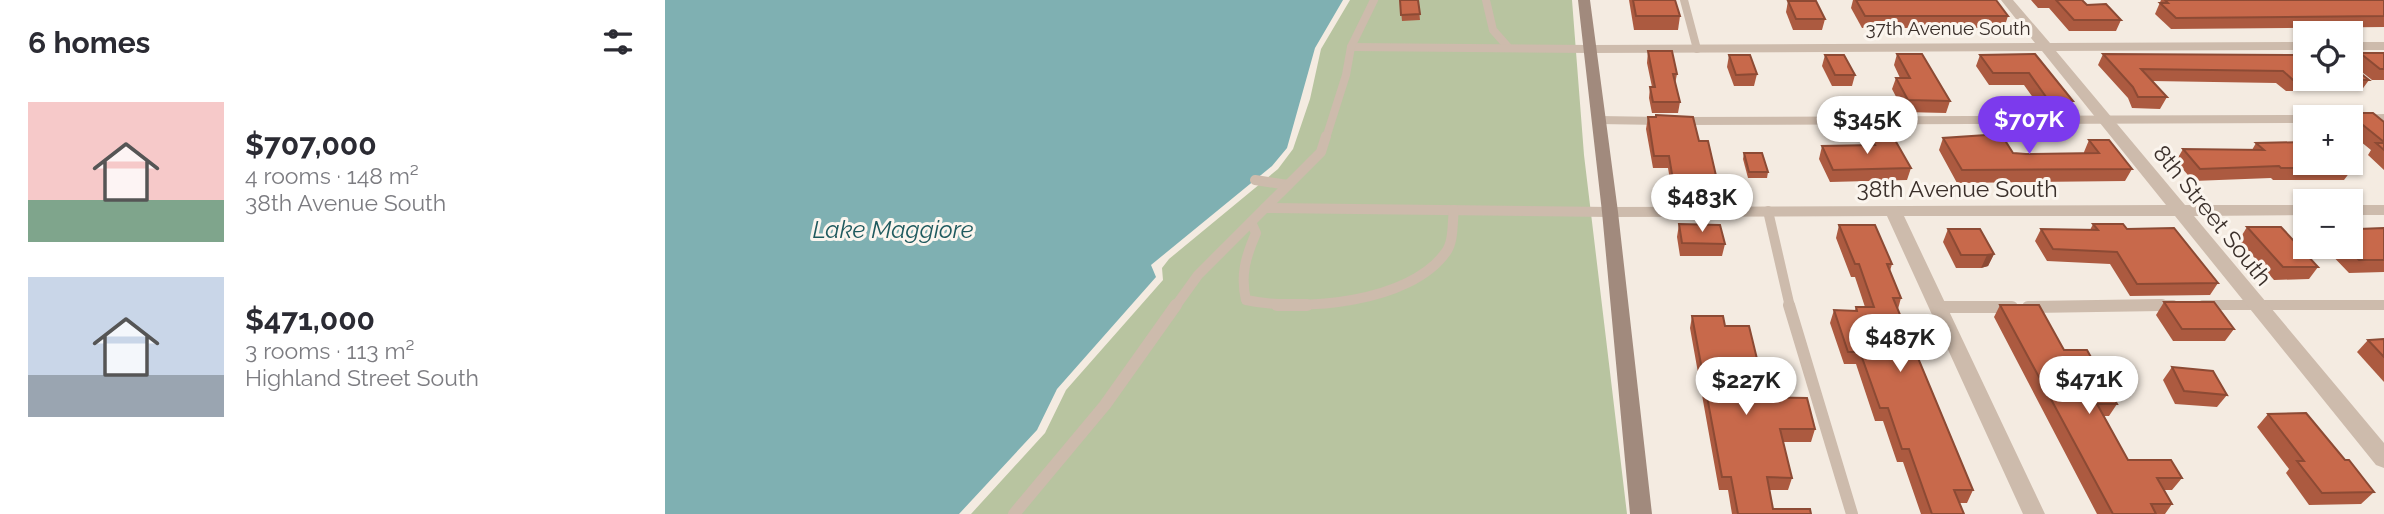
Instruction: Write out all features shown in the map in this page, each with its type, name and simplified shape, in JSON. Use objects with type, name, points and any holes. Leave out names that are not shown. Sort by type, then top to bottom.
[{"type":"main road","points":[[1584,0],[1610,212],[1641,514]]},
{"type":"street","name":"8th Street South","points":[[2007,0],[2384,459]]},
{"type":"street","name":"37th Avenue South","points":[[1591,49],[2293,46]]},
{"type":"street","points":[[2363,46],[2384,46]]},
{"type":"street","name":"38th Avenue South","points":[[1610,212],[2293,210]]},
{"type":"street","points":[[2363,210],[2384,210]]},
{"type":"street","points":[[1893,211],[2034,514]]},
{"type":"lane","points":[[1014,514],[1105,405],[1198,275],[1321,152],[1346,75],[1351,47],[1374,0]]},
{"type":"lane","points":[[1486,0],[1493,30],[1509,47]]},
{"type":"lane","points":[[1684,0],[1697,48]]},
{"type":"lane","points":[[1351,47],[1591,49]]},
{"type":"lane","points":[[2363,119],[2384,118]]},
{"type":"lane","points":[[1599,120],[2293,119]]},
{"type":"lane","points":[[1255,180],[1288,185]]},
{"type":"lane","points":[[1265,208],[1610,212]]},
{"type":"lane","points":[[1251,222],[1256,233],[1243,265],[1241,285],[1246,300],[1263,306],[1317,307],[1394,286],[1419,275],[1438,262],[1449,249],[1454,210]]},
{"type":"lane","points":[[1768,211],[1794,325],[1852,514]]},
{"type":"lane","points":[[1937,307],[2384,305]]},
{"type":"green space","points":[[1350,0],[1572,0],[1584,155],[1627,514],[971,514],[1045,433],[1066,390],[1163,280],[1162,268],[1169,259],[1278,169],[1293,149],[1310,99],[1321,49]]},
{"type":"water","name":"Lake Maggiore","points":[[665,0],[1343,0],[1315,48],[1287,148],[1272,166],[1151,265],[1156,277],[1057,389],[1037,430],[959,514],[665,514]]},
{"type":"building","points":[[1400,0],[1418,0],[1420,14],[1401,15]]},
{"type":"building","points":[[1633,0],[1675,0],[1680,16],[1636,16]]},
{"type":"building","points":[[1856,0],[1996,0],[2008,16],[1865,16]]},
{"type":"building","points":[[2056,0],[2082,0],[2087,5],[2106,4],[2121,20],[2074,20]]},
{"type":"building","points":[[2165,0],[2384,0],[2384,16],[2176,18],[2160,3],[2168,3]]},
{"type":"building","points":[[1788,1],[1816,1],[1825,19],[1796,19]]},
{"type":"building","points":[[1648,51],[1672,51],[1677,74],[1673,74],[1680,102],[1653,102],[1650,87],[1655,87]]},
{"type":"building","points":[[2363,53],[2384,53],[2384,69],[2380,69]]},
{"type":"building","points":[[1897,54],[1922,54],[1950,101],[1908,100],[1896,78],[1910,78]]},
{"type":"building","points":[[2035,54],[2073,101],[2049,101],[2029,73],[1993,73],[1980,55]]},
{"type":"building","points":[[2103,54],[2293,55],[2293,80],[2283,71],[2141,69],[2167,97],[2138,97],[2133,87]]},
{"type":"building","points":[[1729,55],[1750,55],[1757,74],[1736,75]]},
{"type":"building","points":[[1825,55],[1844,55],[1855,75],[1835,75]]},
{"type":"building","points":[[2363,113],[2373,113],[2384,122],[2384,142],[2363,125]]},
{"type":"building","points":[[1648,117],[1693,117],[1699,141],[1708,141],[1717,180],[1673,180],[1669,156],[1654,156]]},
{"type":"building","points":[[2001,134],[2013,153],[2026,154],[2099,153],[2089,140],[2109,140],[2132,169],[1962,170],[1943,138]]},
{"type":"building","points":[[1872,140],[1895,140],[1911,168],[1833,170],[1822,146],[1875,145]]},
{"type":"building","points":[[2293,142],[2293,168],[2279,166],[2200,169],[2183,149],[2264,150],[2256,143]]},
{"type":"building","points":[[1744,153],[1762,153],[1768,172],[1749,172]]},
{"type":"building","points":[[1679,224],[1720,225],[1725,244],[1682,243]]},
{"type":"building","points":[[2093,224],[2123,224],[2127,229],[2174,228],[2218,283],[2137,284],[2117,252],[2053,249],[2041,229],[2098,230]]},
{"type":"building","points":[[1839,225],[1875,225],[1892,264],[1887,264],[1901,298],[1893,298],[1973,490],[1954,490],[1964,514],[1932,514],[1909,449],[1902,449],[1888,408],[1880,408],[1860,352],[1848,352],[1834,310],[1857,311],[1856,307],[1874,307],[1859,264],[1855,264]]},
{"type":"building","points":[[2247,227],[2281,227],[2293,240],[2293,259],[2311,259],[2318,267],[2283,267]]},
{"type":"building","points":[[2384,228],[2384,260],[2359,260],[2363,259],[2363,229]]},
{"type":"building","points":[[1948,229],[1980,229],[1994,254],[1961,255]]},
{"type":"building","points":[[2164,302],[2214,302],[2234,329],[2182,329]]},
{"type":"building","points":[[2000,305],[2039,305],[2064,350],[2087,350],[2117,404],[2097,404],[2128,460],[2171,460],[2182,478],[2157,478],[2172,504],[2151,504],[2156,514],[2113,514]]},
{"type":"building","points":[[1692,316],[1723,316],[1725,326],[1749,326],[1758,363],[1740,363],[1748,397],[1807,398],[1815,429],[1780,429],[1792,478],[1767,477],[1773,509],[1810,509],[1811,514],[1738,514],[1731,477],[1722,477]]},
{"type":"building","points":[[2384,339],[2384,357],[2368,340]]},
{"type":"building","points":[[2172,367],[2213,371],[2227,395],[2184,391]]},
{"type":"building","points":[[2306,413],[2374,492],[2322,493],[2297,461],[2304,461],[2268,414]]}]
